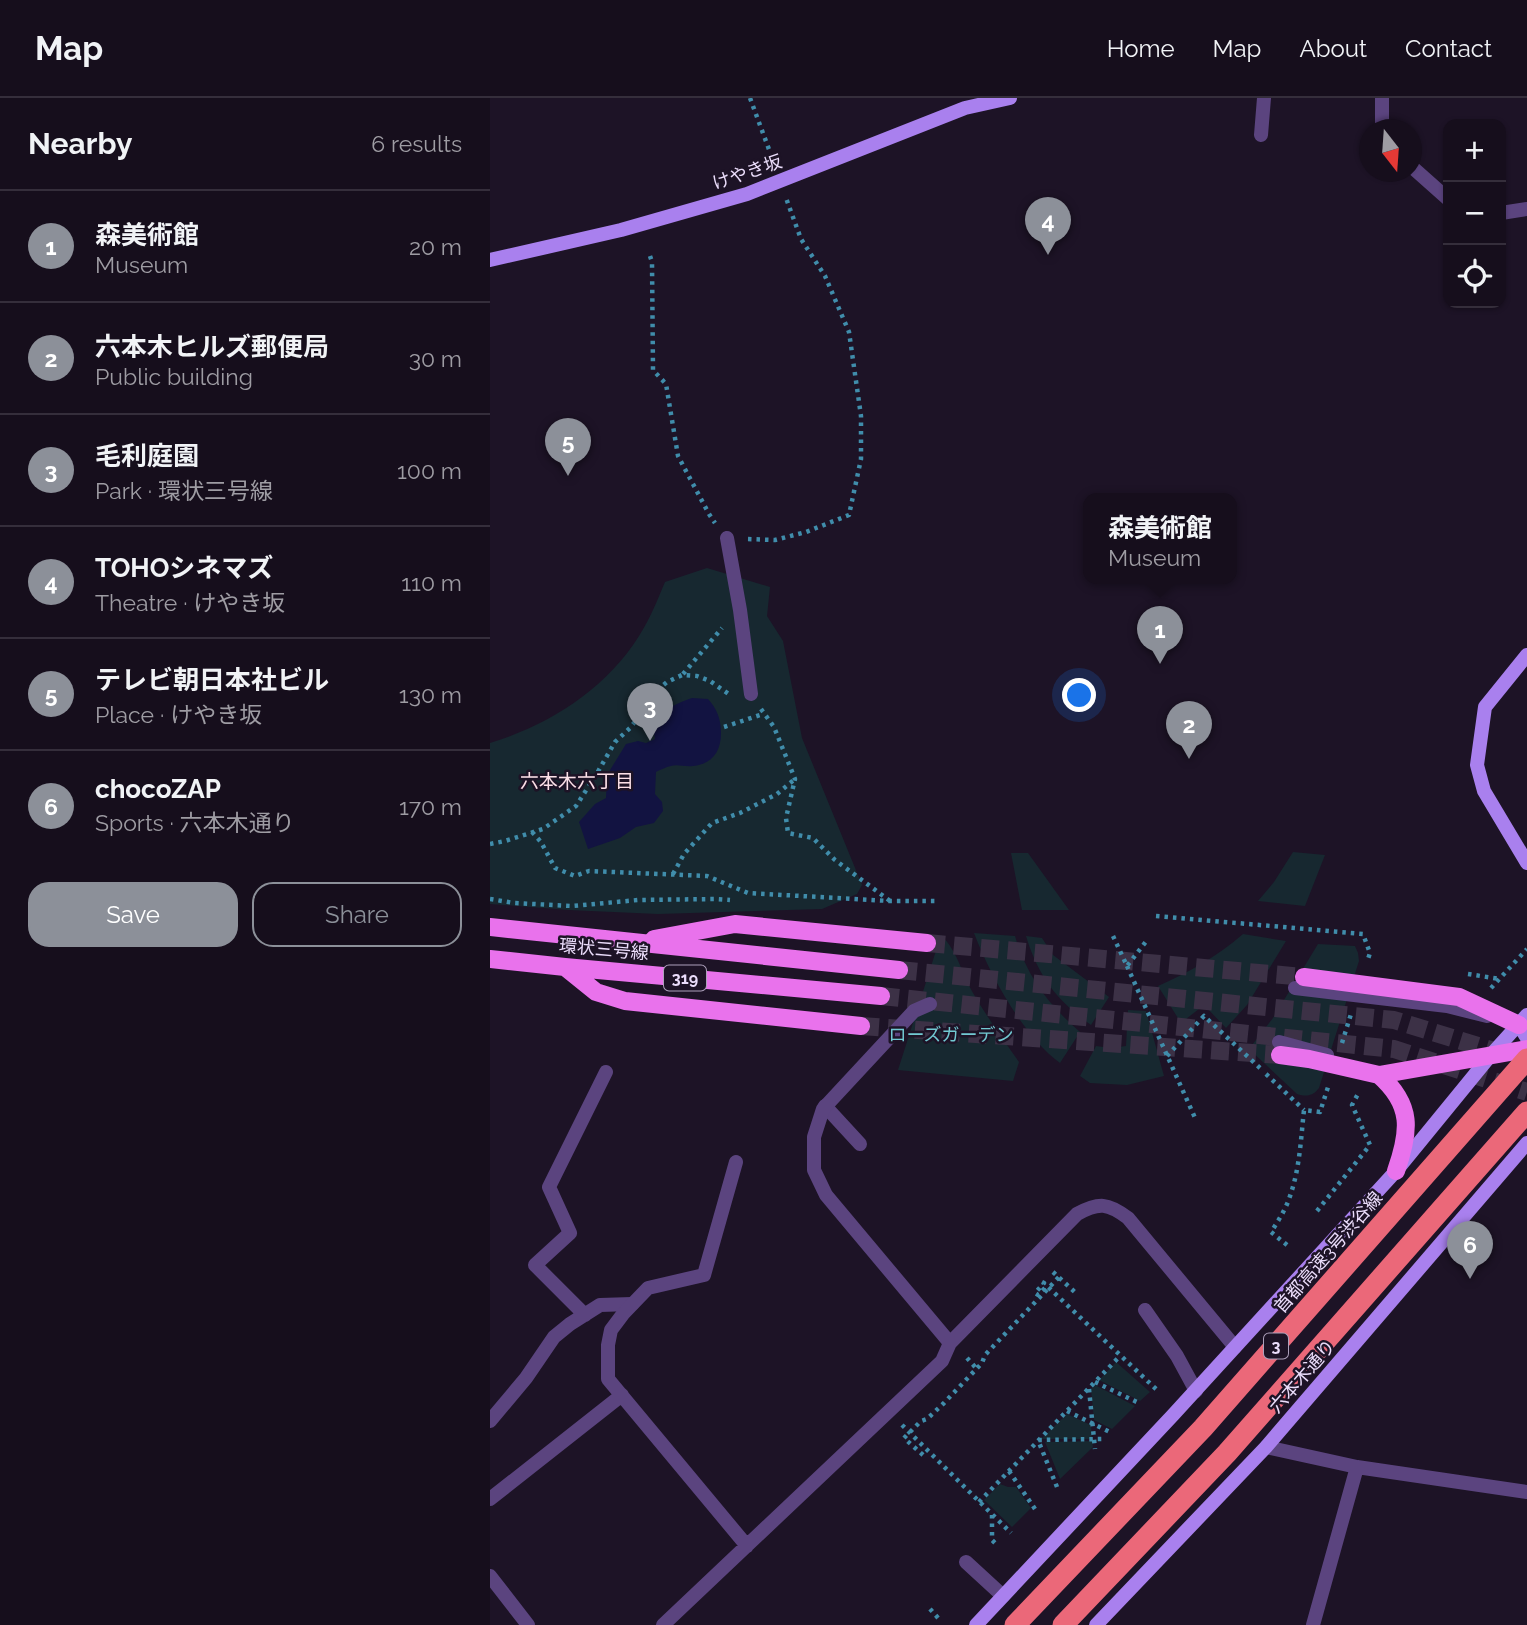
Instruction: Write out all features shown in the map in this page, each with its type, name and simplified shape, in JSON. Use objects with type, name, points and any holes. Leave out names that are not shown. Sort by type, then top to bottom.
[{"type":"highway","name":"首都高速3号渋谷線","points":[[1016,1625],[1203,1429],[1527,1059]]},
{"type":"highway","name":"3","points":[[1063,1625],[1227,1453],[1527,1112]]},
{"type":"main road","name":"けやき坂","points":[[490,260],[621,230],[747,194],[965,108],[1010,98]]},
{"type":"main road","points":[[1527,655],[1485,707],[1477,765],[1484,791],[1527,863]]},
{"type":"main road","points":[[633,943],[735,924],[927,943]]},
{"type":"main road","name":"環状三号線","points":[[490,927],[633,943]]},
{"type":"main road","name":"319","points":[[633,943],[899,970]]},
{"type":"main road","name":"環状三号線","points":[[490,959],[881,996]]},
{"type":"main road","points":[[565,967],[596,992],[625,1001],[861,1026]]},
{"type":"main road","points":[[976,1625],[1196,1391],[1395,1171],[1490,1056],[1524,1026],[1459,997],[1300,983]]},
{"type":"main road","points":[[1280,1048],[1379,1075],[1527,1049]]},
{"type":"main road","points":[[1379,1075],[1398,1096],[1404,1111],[1404,1147],[1395,1171]]},
{"type":"main road","name":"六本木通り","points":[[1096,1625],[1266,1447],[1527,1143]]},
{"type":"street","points":[[1261,135],[1264,98]]},
{"type":"street","points":[[1382,98],[1382,119]]},
{"type":"street","points":[[1422,176],[1443,195]]},
{"type":"street","points":[[1506,212],[1527,209]]},
{"type":"street","points":[[727,538],[751,694]]},
{"type":"street","points":[[1300,983],[1447,1006],[1524,1026]]},
{"type":"street","points":[[930,1004],[914,1011],[825,1106],[814,1137],[814,1170],[826,1195],[950,1343]]},
{"type":"street","points":[[585,1315],[535,1265],[570,1233],[549,1187],[606,1072]]},
{"type":"street","points":[[825,1106],[860,1144]]},
{"type":"street","points":[[736,1162],[704,1275],[648,1288],[632,1304],[611,1329],[608,1379],[747,1546]]},
{"type":"street","points":[[663,1625],[679,1620],[747,1546],[942,1361],[950,1343],[1077,1214],[1090,1207],[1110,1206],[1128,1219],[1235,1347]]},
{"type":"street","points":[[490,1420],[526,1378],[554,1337],[600,1305],[632,1304]]},
{"type":"street","points":[[1145,1310],[1177,1356],[1196,1391]]},
{"type":"street","points":[[490,1499],[622,1395]]},
{"type":"street","points":[[1266,1447],[1357,1467],[1527,1492]]},
{"type":"street","points":[[1313,1625],[1357,1467]]},
{"type":"street","points":[[966,1562],[1003,1596]]},
{"type":"street","points":[[490,1576],[528,1625]]},
{"type":"path","points":[[650,256],[653,370],[666,384],[678,456],[709,514],[727,538],[775,540],[806,532],[849,515],[861,459],[861,416],[849,332],[825,276]]},
{"type":"path","points":[[490,844],[543,829],[576,806],[615,742],[641,714],[651,695],[667,682],[682,675],[740,610]]},
{"type":"path","points":[[682,675],[697,676],[710,681],[735,698],[751,694],[774,727],[795,779],[786,818],[788,833],[813,838],[835,860],[890,901]]},
{"type":"path","points":[[724,727],[765,714]]},
{"type":"path","points":[[673,874],[684,854],[712,823],[740,813],[777,794],[795,779]]},
{"type":"path","points":[[532,832],[541,842],[555,868],[575,876],[589,871],[707,876],[748,892],[890,901],[939,901]]},
{"type":"path","points":[[1114,936],[1196,1120]]},
{"type":"path","points":[[1127,966],[1148,939]]},
{"type":"path","points":[[1488,991],[1527,949]]},
{"type":"path","points":[[1167,1056],[1204,1016],[1304,1110]]},
{"type":"path","points":[[1317,1211],[1370,1145],[1352,1105],[1361,1089]]},
{"type":"path","points":[[1287,1245],[1271,1232],[1292,1193],[1298,1163]]},
{"type":"path","points":[[1053,1272],[1078,1295]]},
{"type":"path","points":[[923,1455],[904,1438],[908,1431],[921,1420],[927,1419],[944,1403],[1059,1277]]},
{"type":"path","points":[[1042,1282],[1044,1283],[1035,1293],[1038,1295],[1047,1286],[1156,1389]]},
{"type":"path","points":[[1020,1302],[1028,1310]]},
{"type":"path","points":[[1006,1318],[1013,1325]]},
{"type":"path","points":[[991,1333],[999,1340]]},
{"type":"path","points":[[977,1348],[985,1355]]},
{"type":"path","points":[[979,1502],[1120,1356]]},
{"type":"path","points":[[967,1359],[976,1368]]},
{"type":"path","points":[[1095,1382],[1141,1404]]},
{"type":"path","points":[[1089,1388],[1096,1449]]},
{"type":"path","points":[[1067,1411],[1112,1433]]},
{"type":"path","points":[[908,1431],[1011,1533]]},
{"type":"path","points":[[1038,1440],[1104,1441]]},
{"type":"path","points":[[1038,1440],[1057,1487]]},
{"type":"path","points":[[1009,1471],[1035,1509]]},
{"type":"path","points":[[992,1514],[992,1539],[998,1546]]},
{"type":"path","points":[[930,1609],[939,1619]]},
{"type":"green space","points":[[707,568],[770,587],[767,616],[783,641],[802,738],[862,885],[857,894],[822,909],[658,914],[490,904],[490,743],[534,726],[574,703],[593,688],[626,655],[639,636],[665,582]]},
{"type":"green space","points":[[1293,852],[1325,855],[1305,906],[1258,901],[1274,882]]},
{"type":"green space","points":[[1011,853],[1028,853],[1069,910],[1022,910]]},
{"type":"green space","points":[[974,933],[1015,936],[1032,977],[1040,989],[1080,1032],[1060,1063],[1033,1037],[1009,1004]]},
{"type":"green space","points":[[1243,934],[1286,941],[1247,1005],[1226,1028],[1204,1005],[1181,1023],[1158,986],[1202,963]]},
{"type":"green space","name":"ローズガーデン","points":[[941,935],[955,955],[978,1002],[1019,1062],[1013,1081],[898,1070]]},
{"type":"green space","points":[[1026,936],[1042,938],[1053,955],[1109,997],[1091,1025],[1068,1007],[1050,986],[1036,963]]},
{"type":"green space","points":[[1318,944],[1355,946],[1359,961],[1319,1088],[1310,1095],[1304,1095],[1297,1094],[1249,1049],[1273,1018]]},
{"type":"green space","points":[[1128,1010],[1146,1011],[1164,1076],[1127,1085],[1090,1083],[1080,1076],[1096,1046],[1126,1046]]},
{"type":"green space","points":[[1116,1362],[1150,1392],[1140,1401],[1099,1380]]},
{"type":"green space","points":[[1095,1385],[1135,1406],[1112,1429],[1094,1420],[1091,1389]]},
{"type":"green space","points":[[1067,1414],[1091,1425],[1092,1439],[1041,1439]]},
{"type":"green space","points":[[1092,1441],[1093,1447],[1060,1479],[1045,1442]]},
{"type":"green space","points":[[1000,1484],[1016,1487],[1031,1508],[1012,1527],[984,1500]]},
{"type":"shaded area","points":[[692,698],[708,699],[718,714],[721,740],[714,756],[700,765],[673,765],[656,772],[655,794],[662,802],[663,811],[654,823],[636,827],[620,838],[588,849],[579,822],[595,804],[606,798],[607,775],[626,744],[638,741],[646,743],[655,739],[653,725],[661,715],[674,705]]},
{"type":"tunnel","points":[[927,943],[1304,977]]},
{"type":"tunnel","points":[[899,970],[1394,1020],[1507,1055]]},
{"type":"tunnel","points":[[881,996],[1394,1049],[1527,1092]]},
{"type":"tunnel","points":[[861,1026],[1280,1055]]},
{"type":"place","name":"TOHOシネマズ","points":[[1048,255]]},
{"type":"place","name":"テレビ朝日本社ビル","points":[[568,476]]},
{"type":"place","name":"森美術館","points":[[1160,664]]},
{"type":"place","name":"毛利庭園","points":[[650,741]]},
{"type":"place","name":"六本木ヒルズ郵便局","points":[[1189,759]]},
{"type":"place","name":"chocoZAP","points":[[1470,1279]]},
{"type":"district","name":"六本木六丁目","points":[[577,781]]}]
